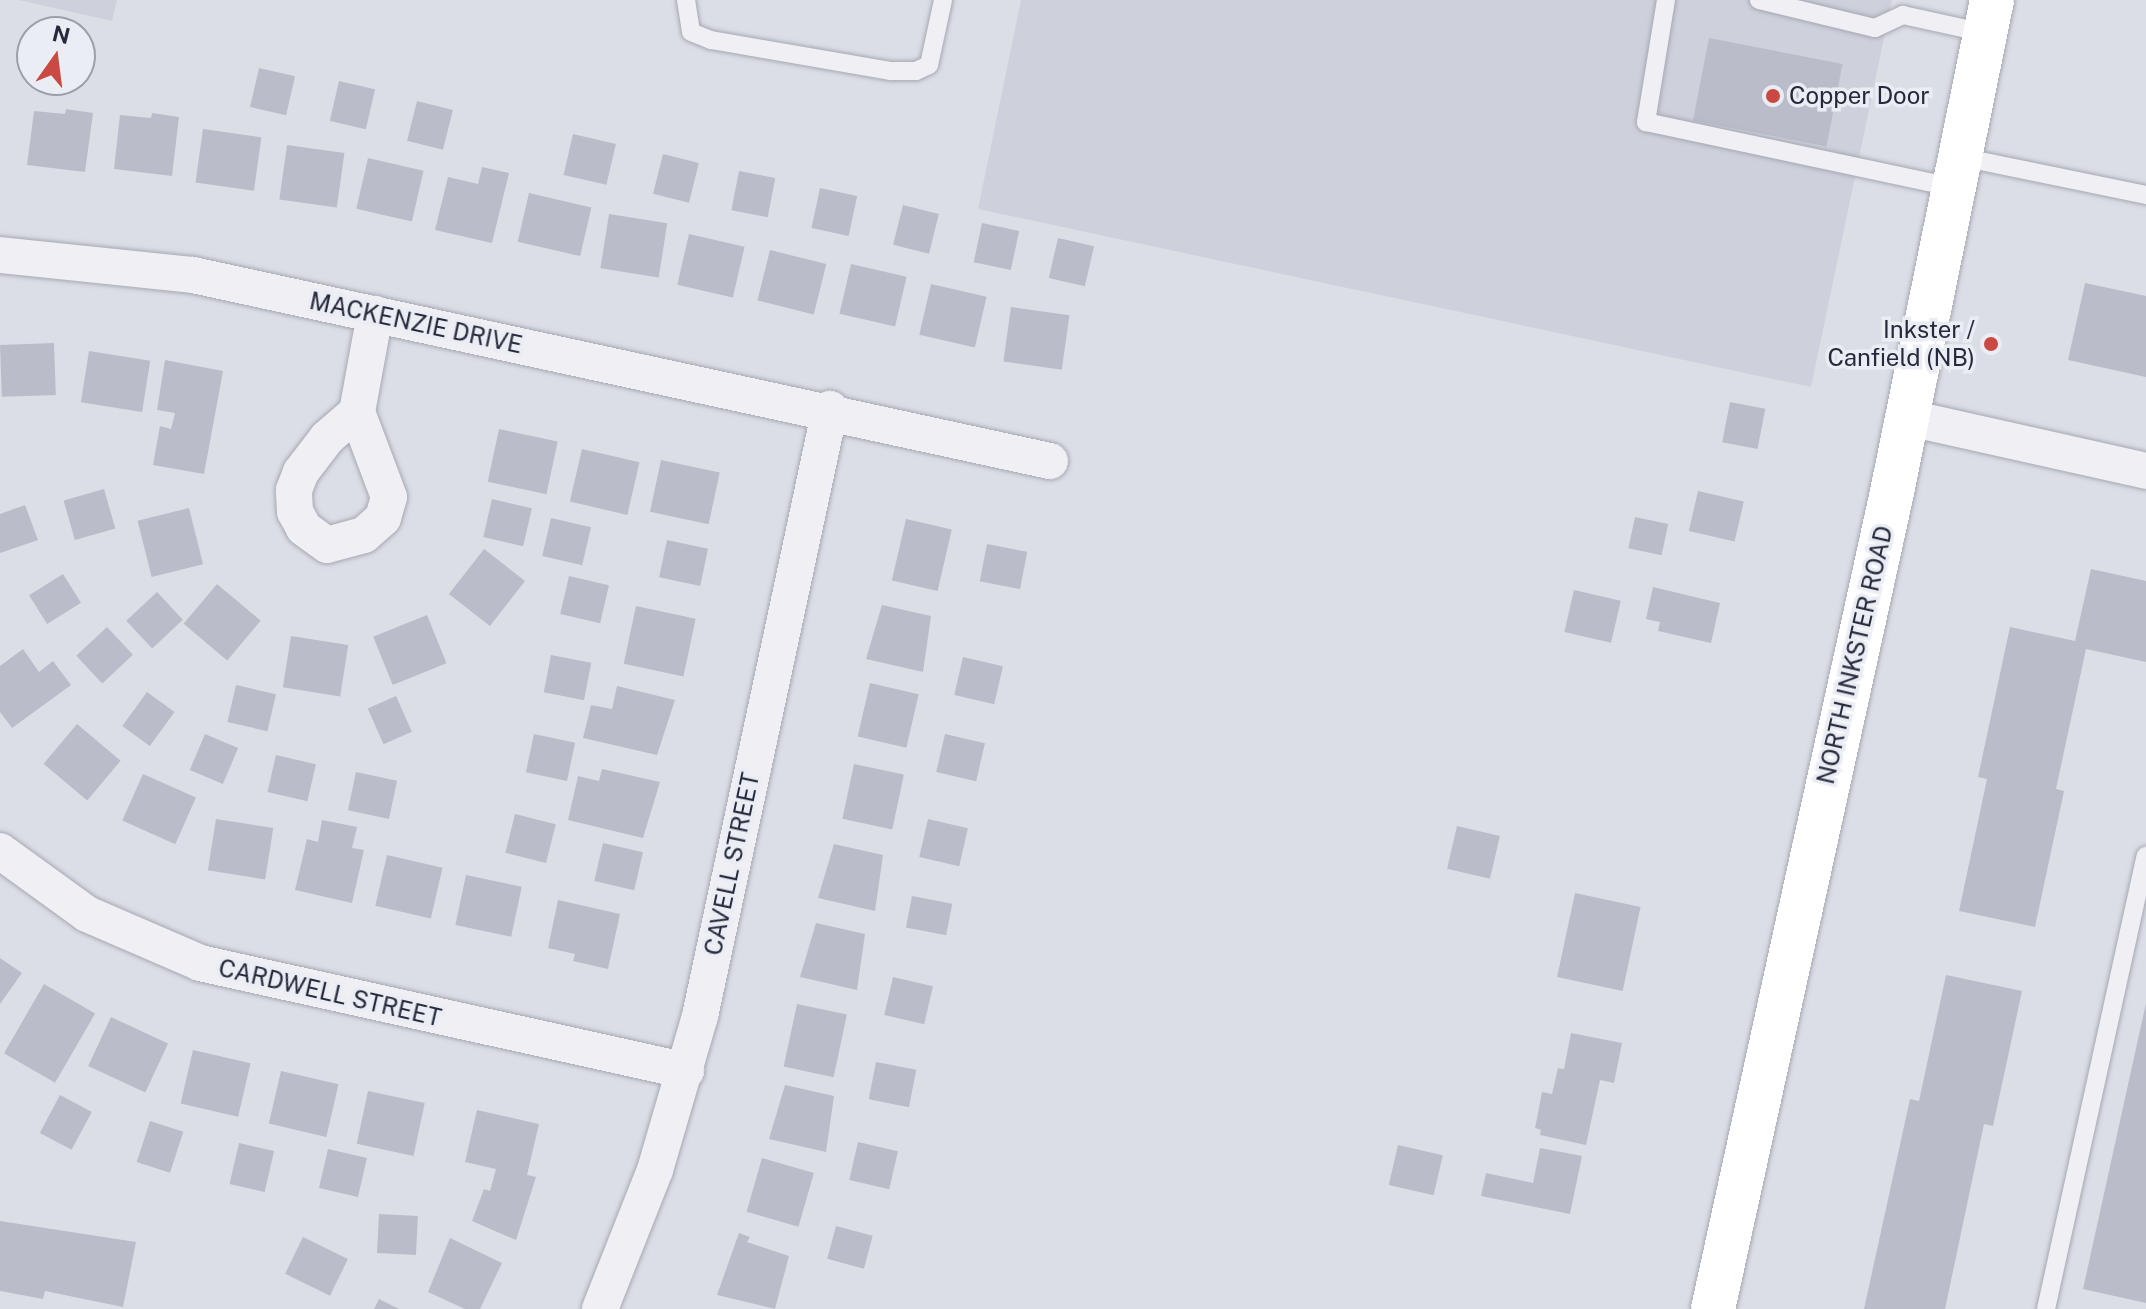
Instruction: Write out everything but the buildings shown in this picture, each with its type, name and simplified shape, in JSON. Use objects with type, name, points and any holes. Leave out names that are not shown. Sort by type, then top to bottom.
[{"type":"main road","name":"NORTH INKSTER ROAD","points":[[1713,1309],[1988,16]]},
{"type":"street","name":"MACKENZIE DRIVE","points":[[0,255],[193,275],[830,409],[1050,461]]},
{"type":"street","points":[[357,412],[375,314]]},
{"type":"street","name":"CAVELL STREET","points":[[600,1309],[628,1247],[686,1071],[830,409]]},
{"type":"street","points":[[1905,417],[2146,471]]},
{"type":"street","name":"CARDWELL STREET","points":[[0,851],[87,914],[200,963],[686,1071]]},
{"type":"lane","points":[[686,0],[691,32],[711,40],[891,71],[916,71],[929,65],[943,0]]},
{"type":"lane","points":[[1666,0],[1643,116],[1646,122],[1955,171],[2146,195]]},
{"type":"lane","points":[[1759,0],[1875,28],[1903,15],[1988,16]]},
{"type":"lane","points":[[2046,1309],[2146,856]]},
{"type":"shaded area","points":[[19,0],[117,0],[112,21]]},
{"type":"shaded area","points":[[1021,0],[1892,0],[1811,387],[978,209]]},
{"type":"place","name":"Copper Door","points":[[1773,96]]},
{"type":"place","name":"Inkster / Canfield (NB)","points":[[1991,344]]}]
